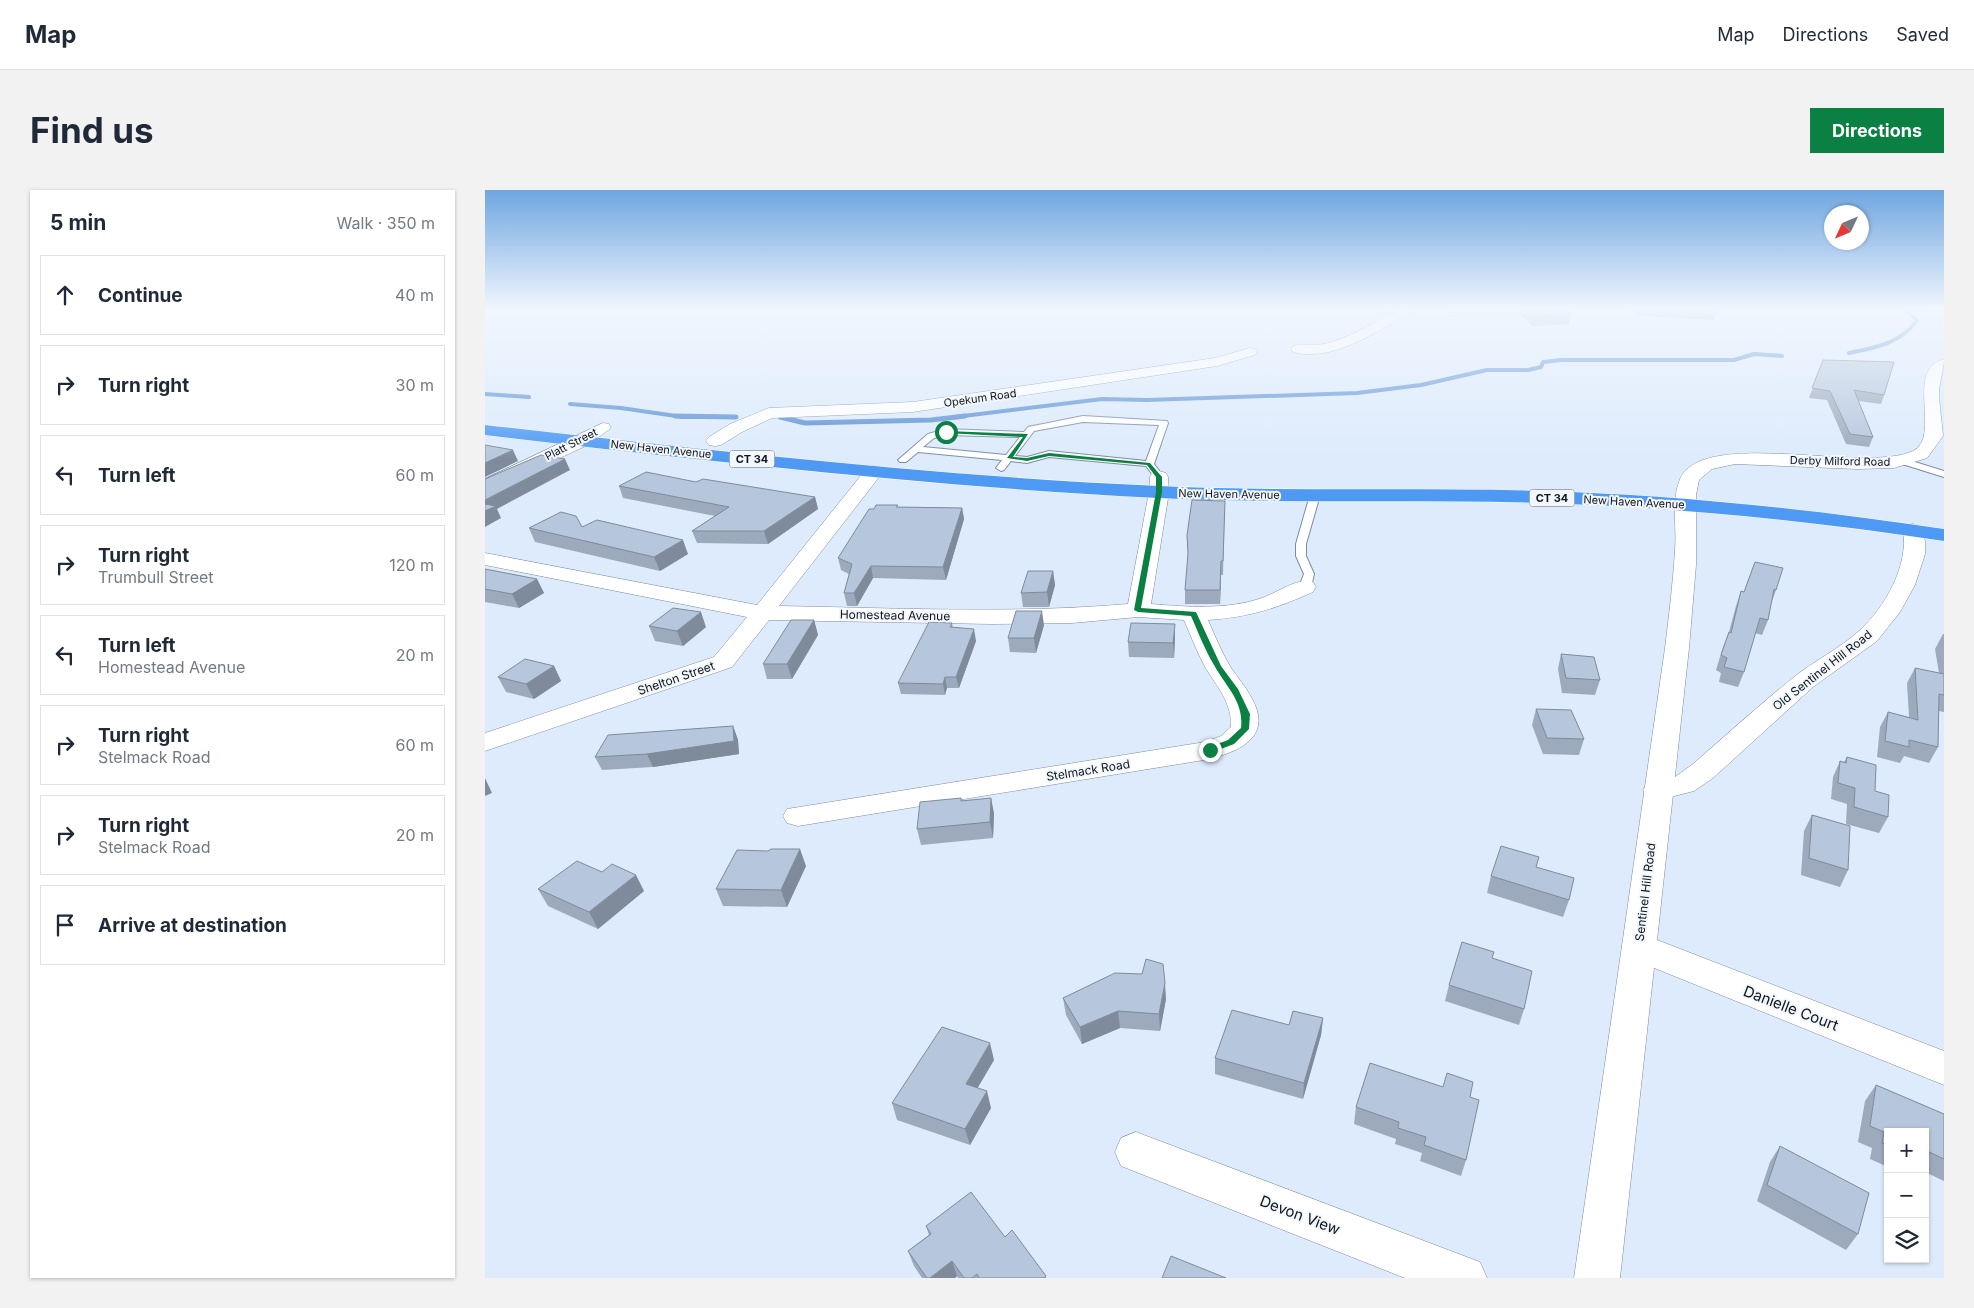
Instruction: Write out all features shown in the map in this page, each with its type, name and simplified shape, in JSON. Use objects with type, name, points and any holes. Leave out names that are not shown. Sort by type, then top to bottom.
[{"type":"highway","name":"New Haven Avenue","points":[[485,416],[715,441],[909,454],[1315,495],[1494,496],[1593,499],[1754,495],[1944,520]]},
{"type":"highway","name":"New Haven Avenue","points":[[485,430],[874,472],[1155,478],[1545,482],[1686,497],[1804,516],[1944,535]]},
{"type":"street","name":"Opekum Road","points":[[715,441],[736,428],[769,413],[880,409],[967,400],[1217,362],[1228,359]]},
{"type":"street","name":"Derby Milford Road","points":[[1686,497],[1690,478],[1698,468],[1717,461],[1751,459],[1865,464],[1902,461],[1922,455],[1934,441],[1932,379],[1937,369],[1944,363]]},
{"type":"street","name":"Platt Street","points":[[485,486],[582,441],[603,428]]},
{"type":"street","name":"Shelton Street","points":[[485,742],[723,662],[764,613],[874,472]]},
{"type":"street","points":[[1138,610],[1155,478]]},
{"type":"street","name":"Sentinel Hill Road","points":[[1597,1278],[1679,621],[1686,545],[1686,497]]},
{"type":"street","name":"Old Sentinel Hill Road","points":[[1658,790],[1684,784],[1703,771],[1804,682],[1868,636],[1888,612],[1904,586],[1914,554],[1915,541],[1913,530]]},
{"type":"street","name":"Homestead Avenue","points":[[485,559],[764,613],[992,617],[1072,616],[1138,610],[1193,614],[1235,611],[1269,603],[1305,587]]},
{"type":"street","name":"Stelmack Road","points":[[798,816],[1210,750],[1231,742],[1245,729],[1246,714],[1234,689],[1217,666],[1193,614]]},
{"type":"street","name":"Danielle Court","points":[[1639,947],[1944,1068]]},
{"type":"street","name":"Devon View","points":[[1136,1152],[1464,1278]]},
{"type":"lane","points":[[1005,463],[1031,429],[1083,419],[1164,423],[1155,478]]},
{"type":"lane","points":[[909,454],[931,436],[946,432],[1027,435]]},
{"type":"lane","points":[[1902,461],[1944,474]]},
{"type":"lane","points":[[1305,587],[1309,574],[1301,556],[1301,544],[1315,495]]},
{"type":"building","points":[[1823,360],[1894,362],[1884,395],[1854,390],[1873,437],[1850,434],[1830,391],[1812,388]]},
{"type":"building","points":[[485,445],[513,450],[485,463]]},
{"type":"building","points":[[541,455],[565,459],[485,500],[485,479]]},
{"type":"building","points":[[646,472],[696,482],[703,479],[815,497],[764,531],[692,531],[729,507],[619,486]]},
{"type":"building","points":[[1192,500],[1225,501],[1220,590],[1185,590],[1188,553],[1187,535]]},
{"type":"building","points":[[485,504],[496,506],[485,511]]},
{"type":"building","points":[[876,505],[962,508],[943,567],[871,566],[854,593],[844,593],[852,564],[838,558],[869,509],[874,509]]},
{"type":"building","points":[[561,512],[576,516],[582,527],[597,520],[683,540],[654,557],[529,528]]},
{"type":"building","points":[[1755,562],[1783,568],[1776,590],[1774,589],[1768,620],[1760,618],[1744,672],[1724,667],[1727,658],[1721,655],[1729,632],[1731,633],[1741,591],[1744,592]]},
{"type":"building","points":[[485,569],[537,579],[512,594],[485,589]]},
{"type":"building","points":[[1028,571],[1053,571],[1047,592],[1021,593]]},
{"type":"building","points":[[673,608],[701,612],[677,631],[649,626]]},
{"type":"building","points":[[1016,611],[1042,611],[1034,638],[1008,638]]},
{"type":"building","points":[[791,620],[814,620],[787,664],[763,664]]},
{"type":"building","points":[[929,622],[952,623],[950,627],[974,629],[956,677],[945,677],[943,684],[898,683]]},
{"type":"building","points":[[1131,623],[1175,624],[1173,643],[1128,642]]},
{"type":"building","points":[[1561,654],[1594,657],[1600,680],[1566,678]]},
{"type":"building","points":[[525,659],[554,666],[526,684],[498,677]]},
{"type":"building","points":[[1915,668],[1944,674],[1944,695],[1939,694],[1938,747],[1909,740],[1909,747],[1885,741],[1888,712],[1918,720]]},
{"type":"building","points":[[1536,709],[1571,710],[1584,739],[1547,738]]},
{"type":"building","points":[[733,726],[734,741],[647,754],[595,757],[608,735]]},
{"type":"building","points":[[1847,757],[1876,765],[1875,791],[1889,795],[1888,817],[1854,807],[1855,788],[1838,783],[1840,761],[1846,763]]},
{"type":"building","points":[[961,798],[961,801],[991,798],[990,822],[917,829],[920,802]]},
{"type":"building","points":[[1812,815],[1850,826],[1848,870],[1809,858]]},
{"type":"building","points":[[1501,846],[1539,857],[1536,867],[1574,878],[1569,900],[1491,876]]},
{"type":"building","points":[[771,849],[800,849],[781,890],[716,889],[737,850],[768,851]]},
{"type":"building","points":[[577,861],[602,872],[612,864],[636,875],[589,912],[538,889]]},
{"type":"building","points":[[1462,942],[1494,952],[1492,958],[1532,971],[1524,1009],[1449,985]]},
{"type":"building","points":[[1146,959],[1163,964],[1165,983],[1159,1014],[1118,1011],[1080,1027],[1063,998],[1115,973],[1142,974]]},
{"type":"building","points":[[1232,1010],[1289,1025],[1293,1011],[1323,1018],[1304,1083],[1215,1058]]},
{"type":"building","points":[[942,1027],[990,1043],[966,1084],[987,1091],[965,1129],[892,1103]]},
{"type":"building","points":[[1370,1063],[1443,1087],[1447,1073],[1473,1082],[1470,1097],[1479,1100],[1466,1160],[1424,1145],[1426,1137],[1398,1128],[1399,1122],[1356,1107]]},
{"type":"building","points":[[1876,1085],[1944,1114],[1944,1159],[1929,1152],[1929,1128],[1884,1128],[1884,1132],[1870,1126]]},
{"type":"building","points":[[1780,1146],[1869,1193],[1858,1234],[1767,1185]]},
{"type":"building","points":[[971,1192],[1005,1237],[1012,1230],[1046,1276],[1044,1278],[979,1278],[977,1274],[972,1278],[964,1278],[952,1261],[930,1278],[927,1278],[908,1251],[931,1234],[926,1226]]},
{"type":"building","points":[[1171,1256],[1226,1278],[1162,1278]]},
{"type":"waterway","points":[[955,417],[1102,399],[1147,400],[1357,393],[1421,385],[1487,370],[1528,370],[1541,367],[1543,362],[1561,360],[1738,359]]},
{"type":"waterway","points":[[485,394],[529,397]]},
{"type":"waterway","points":[[570,404],[621,408],[676,416]]},
{"type":"waterway","points":[[676,416],[736,417],[683,417],[676,416]]},
{"type":"waterway","points":[[780,417],[805,423],[931,420],[965,416]]},
{"type":"route","points":[[946,432],[1027,435],[1009,458],[1027,460],[1049,454],[1149,464],[1159,477],[1159,492],[1138,610],[1193,614],[1217,666],[1234,689],[1246,714],[1245,729],[1231,742],[1210,750]]}]
